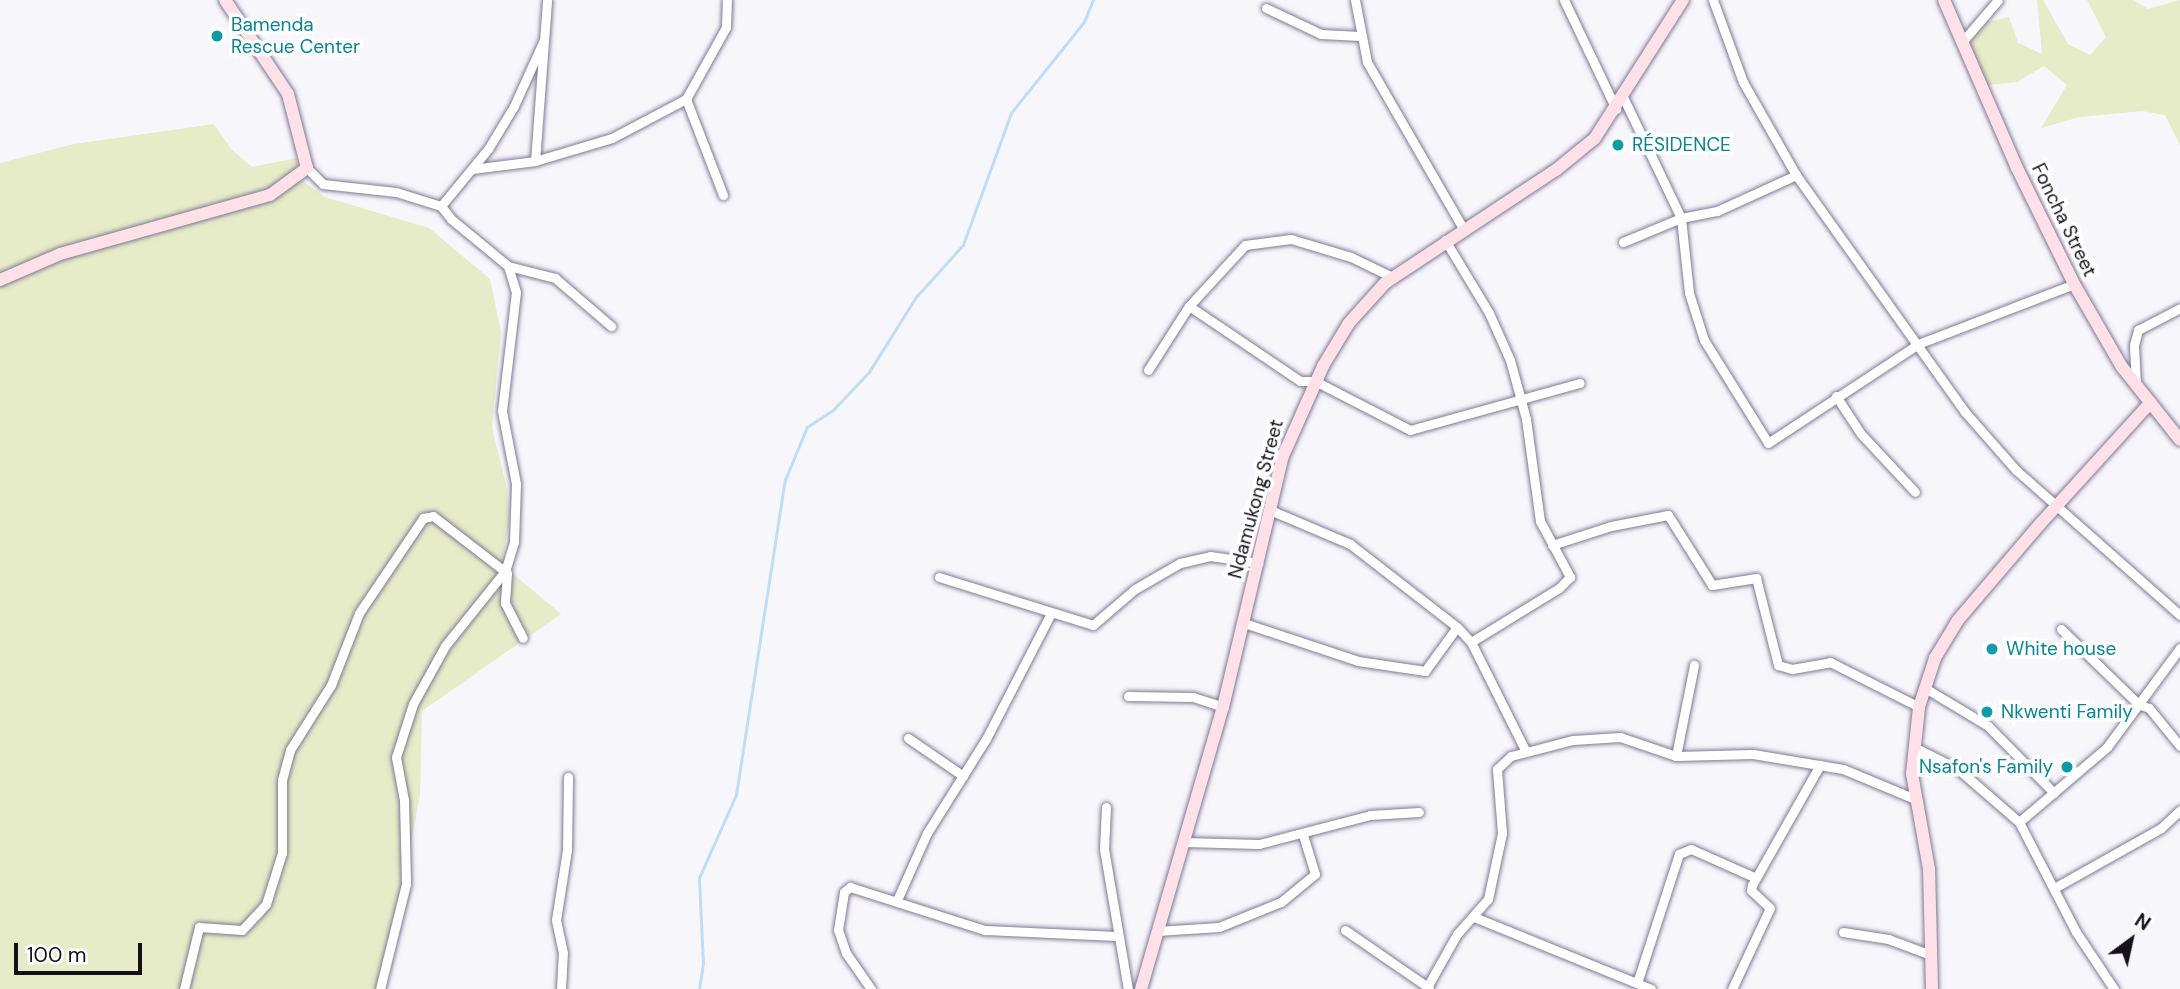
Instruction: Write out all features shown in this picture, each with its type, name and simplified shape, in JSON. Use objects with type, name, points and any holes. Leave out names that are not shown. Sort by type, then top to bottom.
[{"type":"main road","points":[[0,280],[72,250],[270,195],[307,168],[288,94],[225,0]]},
{"type":"main road","name":"Ndamukong Street","points":[[1141,989],[1223,707],[1292,429],[1315,382],[1349,323],[1392,277],[1577,155],[1616,111],[1683,0]]},
{"type":"main road","name":"Foncha Street","points":[[1944,0],[2074,284],[2136,386],[2180,440]]},
{"type":"main road","points":[[1932,989],[1929,869],[1915,799],[1914,747],[1919,706],[1935,658],[1958,620],[2150,403]]},
{"type":"street","points":[[536,161],[547,0]]},
{"type":"street","points":[[472,169],[536,161],[612,138],[686,99],[726,27],[727,0]]},
{"type":"street","points":[[1355,0],[1360,36],[1382,93],[1463,228]]},
{"type":"street","points":[[1564,0],[1616,111]]},
{"type":"street","points":[[1713,0],[1744,82],[1796,175],[1988,442],[2180,615]]},
{"type":"street","points":[[1962,42],[1998,0]]},
{"type":"street","points":[[1266,8],[1321,34],[1360,36]]},
{"type":"street","points":[[441,206],[472,169],[514,106],[544,40]]},
{"type":"street","points":[[686,99],[723,195]]},
{"type":"street","points":[[1624,99],[1681,218],[1695,317],[1704,340],[1764,439],[1775,442],[1836,397],[1918,344],[2074,284]]},
{"type":"street","points":[[307,168],[323,184],[396,192],[441,206],[508,266],[555,278],[611,327]]},
{"type":"street","points":[[1623,242],[1681,218],[1717,211],[1796,175]]},
{"type":"street","points":[[1445,240],[1503,341],[1520,398],[1539,521],[1568,569],[1566,583],[1471,642]]},
{"type":"street","points":[[1148,370],[1189,306],[1234,253],[1259,241],[1305,242],[1392,277]]},
{"type":"street","points":[[380,989],[406,884],[404,800],[396,757],[413,704],[445,646],[505,571],[517,513],[516,484],[502,421],[516,292],[508,266]]},
{"type":"street","points":[[1189,306],[1300,381],[1315,382],[1410,430],[1580,383]]},
{"type":"street","points":[[2136,386],[2134,345],[2138,330],[2180,308]]},
{"type":"street","points":[[1836,397],[1861,434],[1915,492]]},
{"type":"street","points":[[1270,510],[1350,544],[1457,627],[1471,642],[1526,752]]},
{"type":"street","points":[[1552,545],[1611,526],[1668,515],[1712,585],[1756,579],[1778,665],[1792,669],[1830,662],[1919,706]]},
{"type":"street","points":[[184,989],[199,927],[242,930],[266,904],[282,853],[282,780],[290,750],[331,685],[359,613],[423,518],[433,516],[505,571],[509,580],[505,603],[523,638]]},
{"type":"street","points":[[939,577],[1093,625],[1143,584],[1180,563],[1210,556],[1258,563]]},
{"type":"street","points":[[897,900],[918,849],[963,776],[1051,613]]},
{"type":"street","points":[[1244,623],[1358,662],[1425,671],[1457,627]]},
{"type":"street","points":[[2061,629],[2138,704],[2149,708],[2180,746]]},
{"type":"street","points":[[2019,822],[2106,747],[2180,648]]},
{"type":"street","points":[[1676,756],[1694,665]]},
{"type":"street","points":[[1924,688],[1986,725],[2054,793]]},
{"type":"street","points":[[1128,696],[1193,697],[1223,707]]},
{"type":"street","points":[[1345,930],[1428,988],[1457,934],[1488,899],[1502,832],[1497,769],[1503,761],[1526,752],[1603,736],[1620,737],[1676,756],[1732,753],[1821,765],[1915,799]]},
{"type":"street","points":[[908,738],[963,776]]},
{"type":"street","points":[[1914,747],[1958,769],[2019,822],[2056,887],[2076,932],[2113,989]]},
{"type":"street","points":[[1732,989],[1770,908],[1751,890],[1821,765]]},
{"type":"street","points":[[561,989],[563,953],[556,920],[567,850],[568,777]]},
{"type":"street","points":[[1106,807],[1102,838],[1112,876],[1117,936],[1128,989]]},
{"type":"street","points":[[2056,887],[2167,824],[2180,810]]},
{"type":"street","points":[[1183,842],[1235,846],[1303,835],[1370,815],[1419,812]]},
{"type":"street","points":[[1157,931],[1219,927],[1281,902],[1315,874],[1303,835]]},
{"type":"street","points":[[1637,983],[1678,854],[1690,849],[1756,878]]},
{"type":"street","points":[[871,989],[846,953],[838,930],[844,892],[850,887],[985,930],[1117,936]]},
{"type":"street","points":[[1474,917],[1651,989]]},
{"type":"street","points":[[1843,932],[1888,939],[1931,955]]},
{"type":"green space","points":[[2037,0],[2043,0],[2068,44],[2090,55],[2106,37],[2087,0],[2133,0],[2148,9],[2180,0],[2180,145],[2165,115],[2142,111],[2080,117],[2041,128],[2067,85],[2044,66],[2017,82],[1981,86],[1962,42],[1975,25],[2009,17],[2018,43],[2042,54]]},
{"type":"green space","points":[[214,124],[231,149],[252,167],[297,158],[297,177],[325,197],[429,228],[490,279],[501,332],[492,427],[507,489],[509,524],[501,564],[561,614],[422,711],[420,795],[388,966],[380,989],[0,989],[0,163],[74,144]]},
{"type":"waterway","points":[[699,989],[703,964],[699,878],[736,795],[785,480],[807,427],[833,410],[869,372],[916,297],[963,245],[1011,113],[1084,22],[1093,0]]},
{"type":"place","name":"Bamenda Rescue Center","points":[[217,36]]},
{"type":"place","name":"RÉSIDENCE","points":[[1618,145]]},
{"type":"place","name":"White house","points":[[1992,649]]},
{"type":"place","name":"Nkwenti Family","points":[[1987,712]]},
{"type":"place","name":"Nsafon's Family","points":[[2067,767]]}]
